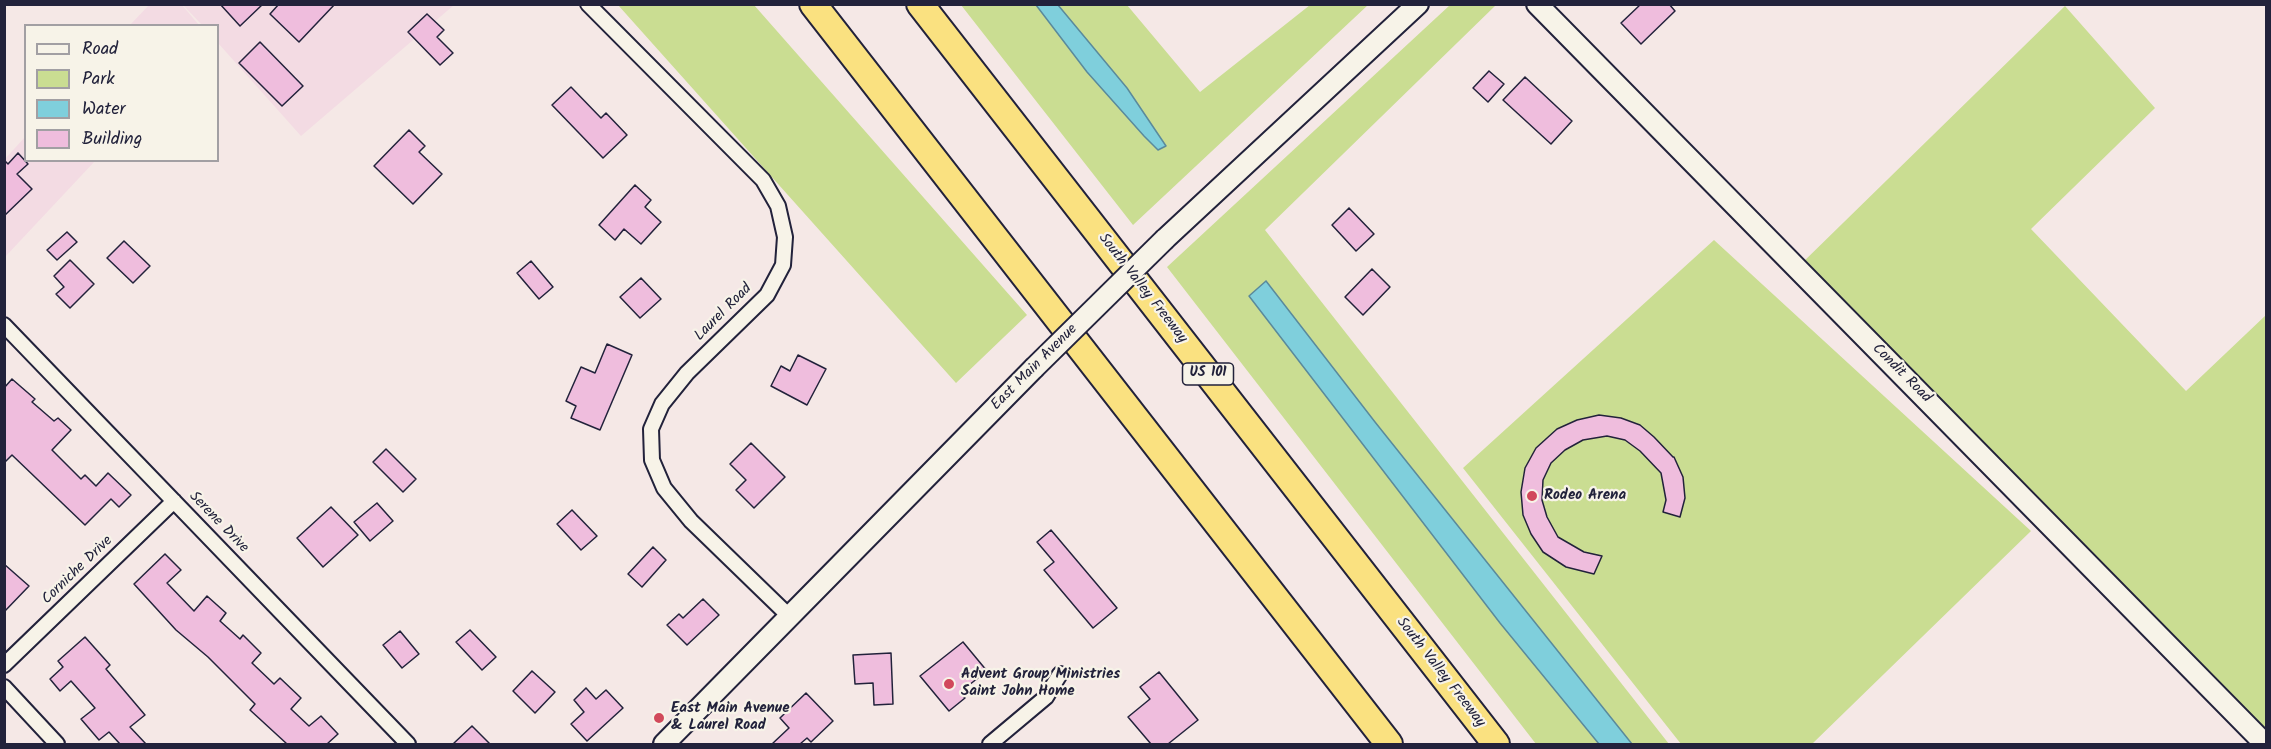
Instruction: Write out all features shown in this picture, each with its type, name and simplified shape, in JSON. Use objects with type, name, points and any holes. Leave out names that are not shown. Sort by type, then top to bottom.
[{"type":"highway","points":[[813,4],[1389,744]]},
{"type":"highway","name":"South Valley Freeway","points":[[920,4],[1496,744]]},
{"type":"street","name":"Laurel Road","points":[[588,4],[763,180],[778,206],[785,237],[783,265],[766,295],[687,373],[662,404],[651,429],[652,460],[664,488],[691,521],[790,617]]},
{"type":"street","name":"East Main Avenue","points":[[664,744],[1165,238],[1418,4]]},
{"type":"street","name":"Condit Road","points":[[1537,4],[2265,744]]},
{"type":"street","name":"Serene Drive","points":[[4,325],[408,744]]},
{"type":"street","name":"Corniche Drive","points":[[4,664],[174,501]]},
{"type":"street","points":[[990,744],[1046,697],[1060,674]]},
{"type":"street","points":[[4,687],[57,744]]},
{"type":"shaded area","points":[[150,4],[182,5],[198,24],[131,24]]},
{"type":"shaded area","points":[[183,5],[454,5],[301,136],[219,44],[219,24],[201,24]]},
{"type":"shaded area","points":[[24,138],[24,162],[94,162],[5,257],[4,160]]},
{"type":"green space","points":[[618,5],[754,5],[1027,315],[956,383]]},
{"type":"green space","points":[[961,5],[1127,5],[1200,92],[1310,5],[1368,5],[1133,225]]},
{"type":"green space","points":[[1450,5],[1496,5],[1265,230],[1669,744],[1536,744],[1167,267]]},
{"type":"green space","points":[[2065,6],[2155,108],[2031,229],[2186,391],[2266,315],[2266,744],[1799,266]]},
{"type":"green space","points":[[1714,240],[2031,531],[1812,744],[1681,744],[1463,468]]},
{"type":"water","points":[[1036,5],[1058,5],[1127,88],[1166,146],[1158,150],[1144,136],[1087,72]]},
{"type":"water","points":[[1266,281],[1375,422],[1632,744],[1599,744],[1500,623],[1249,296]]},
{"type":"building","points":[[220,4],[263,4],[240,26]]},
{"type":"building","points":[[279,4],[335,4],[299,42],[270,14]]},
{"type":"building","points":[[1641,4],[1669,4],[1675,11],[1641,44],[1621,23]]},
{"type":"building","points":[[427,14],[444,30],[437,37],[453,53],[440,65],[408,32]]},
{"type":"building","points":[[260,42],[303,86],[282,106],[239,63]]},
{"type":"building","points":[[1489,71],[1504,84],[1488,102],[1473,88]]},
{"type":"building","points":[[1525,77],[1572,121],[1551,144],[1503,100]]},
{"type":"building","points":[[571,87],[601,118],[606,113],[627,135],[603,158],[552,105]]},
{"type":"building","points":[[409,130],[425,146],[419,152],[442,174],[413,204],[374,166]]},
{"type":"building","points":[[18,153],[28,164],[17,174],[32,189],[4,216],[4,160],[8,164]]},
{"type":"building","points":[[635,185],[651,200],[645,207],[661,222],[641,244],[624,229],[615,240],[599,225]]},
{"type":"building","points":[[1349,208],[1374,234],[1356,251],[1332,225]]},
{"type":"building","points":[[67,232],[77,242],[57,260],[47,250]]},
{"type":"building","points":[[124,241],[150,266],[133,283],[107,258]]},
{"type":"building","points":[[70,260],[94,284],[70,308],[56,294],[64,287],[54,276]]},
{"type":"building","points":[[531,261],[553,287],[539,299],[517,273]]},
{"type":"building","points":[[1372,269],[1390,287],[1363,315],[1345,297]]},
{"type":"building","points":[[641,278],[661,299],[640,318],[620,297]]},
{"type":"building","points":[[607,344],[632,355],[600,430],[571,418],[576,406],[566,401],[581,367],[595,373]]},
{"type":"building","points":[[798,355],[826,369],[807,405],[771,386],[781,366],[790,371]]},
{"type":"building","points":[[12,379],[35,399],[32,402],[54,421],[58,418],[71,430],[52,450],[81,479],[85,475],[96,486],[108,473],[131,495],[119,507],[111,499],[85,525],[12,455],[4,463],[4,388]]},
{"type":"building","name":"Rodeo Arena","points":[[1599,415],[1621,418],[1640,425],[1654,437],[1674,457],[1683,477],[1685,498],[1680,517],[1663,512],[1666,500],[1661,473],[1640,451],[1625,440],[1607,436],[1583,440],[1565,450],[1551,463],[1543,480],[1542,500],[1547,517],[1558,537],[1584,552],[1602,556],[1594,574],[1566,567],[1543,552],[1531,534],[1523,515],[1521,492],[1525,468],[1536,448],[1557,429],[1577,420]]},
{"type":"building","points":[[751,443],[785,477],[754,508],[736,490],[746,480],[730,464]]},
{"type":"building","points":[[386,449],[416,479],[403,492],[373,462]]},
{"type":"building","points":[[377,503],[393,521],[370,541],[354,522]]},
{"type":"building","points":[[331,507],[358,535],[323,567],[297,538]]},
{"type":"building","points":[[572,510],[597,536],[581,550],[557,524]]},
{"type":"building","points":[[1051,530],[1117,608],[1093,628],[1044,570],[1054,562],[1037,542]]},
{"type":"building","points":[[653,547],[666,560],[642,587],[628,574]]},
{"type":"building","points":[[165,554],[181,570],[167,583],[194,611],[207,596],[226,613],[220,621],[240,639],[243,635],[261,653],[252,663],[274,684],[280,678],[301,698],[291,709],[309,726],[321,716],[338,734],[327,744],[287,744],[250,710],[255,704],[208,657],[176,630],[134,584]]},
{"type":"building","points":[[4,564],[29,586],[4,612]]},
{"type":"building","points":[[703,599],[719,615],[687,645],[667,625],[679,614],[683,618]]},
{"type":"building","points":[[470,630],[496,657],[482,670],[456,642]]},
{"type":"building","points":[[400,631],[419,654],[402,668],[383,645]]},
{"type":"building","points":[[85,637],[110,665],[106,669],[145,715],[130,727],[146,744],[120,744],[109,732],[99,740],[81,719],[95,708],[71,681],[60,691],[50,679],[63,667],[58,661]]},
{"type":"building","name":"Advent Group Ministries Saint John Home","points":[[963,642],[987,671],[960,692],[965,698],[949,711],[920,676]]},
{"type":"building","points":[[891,653],[893,704],[874,705],[873,683],[855,684],[853,655]]},
{"type":"building","points":[[532,671],[555,692],[535,713],[513,691]]},
{"type":"building","points":[[1159,672],[1198,720],[1168,744],[1151,744],[1128,717],[1150,699],[1140,687]]},
{"type":"building","points":[[586,688],[596,699],[606,690],[623,708],[587,741],[571,724],[584,712],[574,700]]},
{"type":"building","points":[[806,693],[833,721],[811,742],[807,738],[800,744],[772,744],[789,728],[780,718]]},
{"type":"building","points":[[472,726],[490,744],[453,744]]},
{"type":"place","name":"Rodeo Arena","points":[[1532,496]]},
{"type":"place","name":"Advent Group Ministries Saint John Home","points":[[949,684]]},
{"type":"place","name":"East Main Avenue & Laurel Road","points":[[659,718]]}]
